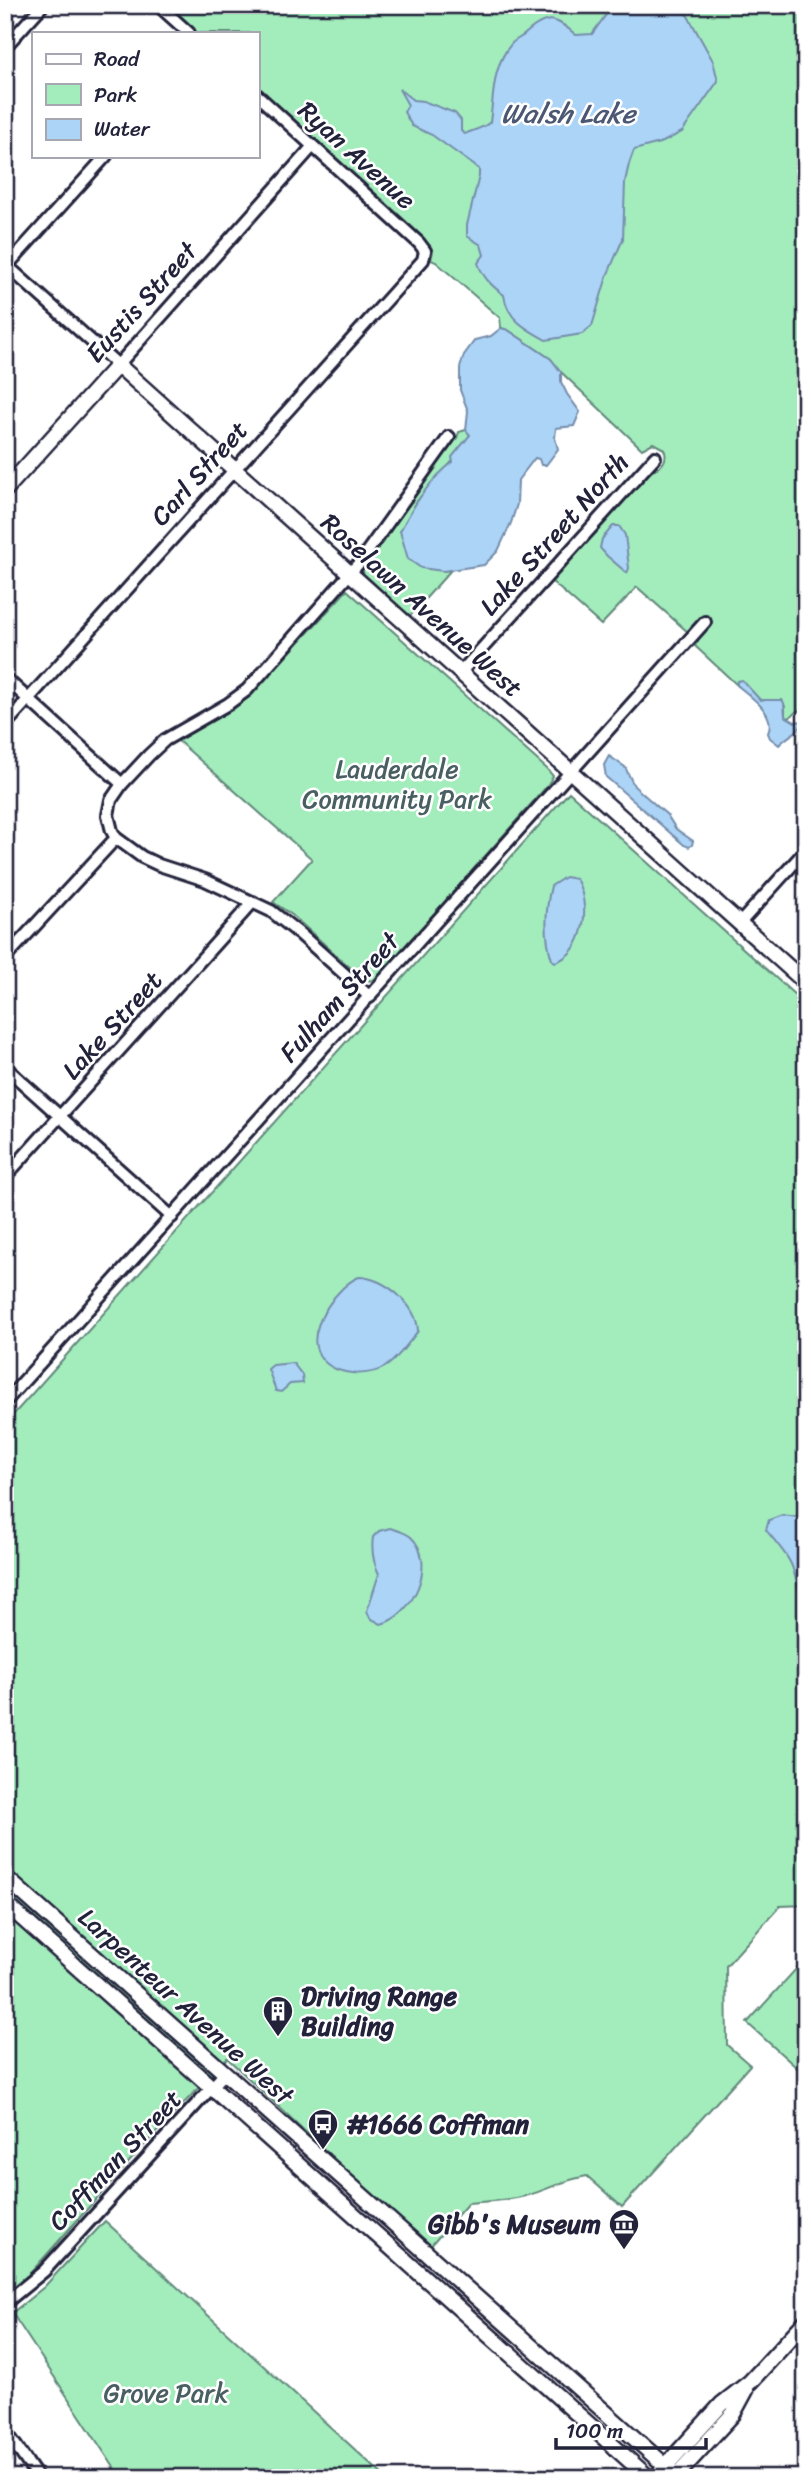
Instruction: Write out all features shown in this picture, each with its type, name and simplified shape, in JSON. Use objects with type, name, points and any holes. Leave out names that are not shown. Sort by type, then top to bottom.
[{"type":"main road","name":"Roselawn Avenue West","points":[[118,365],[233,469],[354,568],[460,673],[806,984]]},
{"type":"main road","name":"Eustis Street","points":[[5,490],[118,365]]},
{"type":"main road","name":"Larpenteur Avenue West","points":[[5,1877],[674,2474]]},
{"type":"main road","name":"Larpenteur Avenue West","points":[[5,1903],[649,2478]]},
{"type":"main road","points":[[655,2478],[674,2474],[722,2404],[750,2382],[806,2321]]},
{"type":"main road","points":[[493,2339],[505,2323]]},
{"type":"street","points":[[5,47],[43,5]]},
{"type":"street","points":[[158,5],[189,32]]},
{"type":"street","name":"Ryan Avenue","points":[[259,97],[425,251]]},
{"type":"street","name":"Eustis Street","points":[[118,365],[313,146]]},
{"type":"street","points":[[6,266],[104,158]]},
{"type":"street","name":"Carl Street","points":[[5,725],[423,260],[425,251]]},
{"type":"street","name":"Roselawn Avenue West","points":[[6,266],[118,365]]},
{"type":"street","points":[[370,997],[285,921],[253,902],[197,877],[159,865],[136,853],[116,838],[108,807],[122,784],[164,740],[228,704],[247,690],[354,568],[449,436]]},
{"type":"street","name":"Lake Street North","points":[[460,673],[655,457]]},
{"type":"street","name":"Fulham Street","points":[[5,1402],[705,622]]},
{"type":"street","points":[[5,678],[122,784]]},
{"type":"street","points":[[5,958],[116,838]]},
{"type":"street","points":[[739,924],[806,850]]},
{"type":"street","name":"Lake Street","points":[[5,1177],[253,902]]},
{"type":"street","points":[[5,1067],[172,1217]]},
{"type":"street","name":"Coffman Street","points":[[5,2303],[44,2271],[224,2074]]},
{"type":"street","points":[[5,2430],[38,2478]]},
{"type":"green space","points":[[166,5],[806,5],[806,710],[797,711],[788,719],[782,700],[760,700],[742,681],[737,681],[737,685],[695,646],[698,641],[637,587],[601,625],[551,581],[647,474],[662,464],[665,458],[664,449],[653,443],[642,449],[561,372],[551,359],[501,328],[500,318],[431,260],[433,251],[430,246],[259,90],[259,32],[196,32]]},
{"type":"green space","points":[[466,430],[470,435],[456,456],[413,506],[443,571],[451,570],[410,616],[364,574],[362,569],[459,432]]},
{"type":"green space","name":"Lauderdale Community Park","points":[[347,590],[553,776],[375,981],[364,980],[292,915],[273,902],[312,859],[177,740],[233,709],[250,696]]},
{"type":"green space","points":[[569,792],[806,1005],[806,1905],[780,1906],[726,1966],[727,2045],[750,2065],[622,2207],[587,2176],[579,2177],[521,2197],[468,2203],[429,2248],[227,2058],[146,2143],[26,2278],[5,2295],[5,1424]]},
{"type":"green space","points":[[806,1958],[806,2076],[747,2023]]},
{"type":"green space","name":"Grove Park","points":[[105,2221],[386,2478],[121,2478],[12,2313],[44,2287]]},
{"type":"water","name":"Walsh Lake","points":[[613,5],[677,7],[688,16],[713,61],[718,81],[682,132],[663,142],[634,150],[625,182],[623,239],[607,276],[592,326],[582,334],[546,340],[513,317],[504,295],[482,273],[478,263],[484,255],[481,245],[467,236],[479,169],[432,135],[412,126],[404,112],[408,105],[399,89],[413,100],[455,113],[461,120],[461,131],[465,134],[490,122],[497,71],[505,52],[514,42],[539,23],[551,20],[562,24],[576,35],[592,34]]},
{"type":"water","points":[[501,328],[551,359],[561,372],[561,382],[567,394],[580,412],[574,426],[556,428],[558,449],[546,465],[541,465],[539,459],[535,458],[518,480],[517,504],[511,523],[498,551],[484,565],[443,571],[421,568],[408,559],[400,531],[423,494],[453,462],[452,457],[470,435],[466,430],[468,411],[460,390],[460,368],[464,355],[475,340],[491,336]]},
{"type":"water","points":[[613,526],[619,526],[625,535],[629,568],[627,573],[600,548],[602,539]]},
{"type":"water","points":[[742,680],[760,700],[782,700],[785,716],[795,722],[802,721],[803,724],[779,745],[770,738],[769,719],[765,712],[737,685],[737,681]]},
{"type":"water","points":[[609,756],[625,767],[634,786],[667,815],[676,829],[693,841],[692,845],[684,845],[606,777],[604,765]]},
{"type":"water","points":[[565,877],[576,879],[581,889],[583,926],[573,949],[555,962],[552,960],[548,941],[548,905],[551,886]]},
{"type":"water","points":[[359,1277],[379,1282],[398,1294],[412,1312],[418,1331],[390,1364],[366,1373],[335,1369],[320,1356],[316,1347],[318,1327],[328,1306],[343,1288]]},
{"type":"water","points":[[293,1363],[302,1375],[303,1383],[290,1384],[281,1392],[276,1391],[268,1369],[273,1365]]},
{"type":"water","points":[[782,1515],[806,1518],[806,1599],[800,1591],[790,1562],[766,1530],[769,1520]]},
{"type":"water","points":[[390,1528],[409,1535],[419,1548],[422,1574],[412,1600],[403,1611],[381,1624],[370,1618],[367,1611],[379,1574],[372,1542],[379,1531]]},
{"type":"place","name":"Driving Range Building","points":[[278,2038]]},
{"type":"place","name":"#1666 Coffman","points":[[323,2151]]},
{"type":"place","name":"Gibb's Museum","points":[[624,2251]]}]
